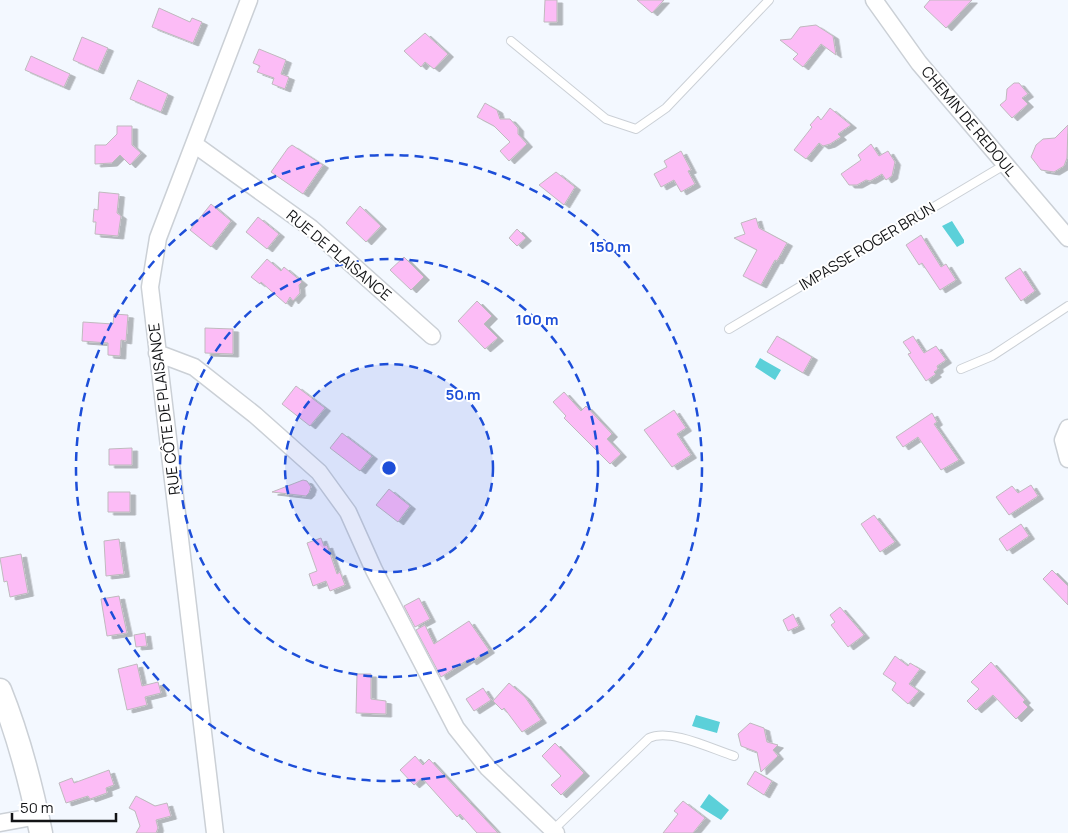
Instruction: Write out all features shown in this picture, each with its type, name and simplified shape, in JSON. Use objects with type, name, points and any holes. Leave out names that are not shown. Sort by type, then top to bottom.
[{"type":"main road","points":[[0,690],[12,719],[32,784],[39,824]]},
{"type":"street","name":"RUE CÔTE DE PLAISANCE","points":[[215,833],[150,287],[158,238],[249,0]]},
{"type":"street","name":"CHEMIN DE REDOUL","points":[[874,0],[919,63],[1068,238]]},
{"type":"street","name":"RUE DE PLAISANCE","points":[[194,144],[311,228],[432,336]]},
{"type":"street","points":[[157,353],[194,367],[255,415],[319,472],[348,512],[374,570],[456,728],[488,768],[554,832]]},
{"type":"street","points":[[1068,428],[1063,440],[1068,459]]},
{"type":"street","points":[[0,823],[39,824]]},
{"type":"lane","points":[[511,41],[606,119],[636,129],[666,108],[768,0]]},
{"type":"lane","name":"IMPASSE ROGER BRUN","points":[[729,329],[1006,164]]},
{"type":"lane","points":[[961,368],[992,356],[1068,306]]},
{"type":"lane","points":[[554,832],[649,738],[658,734],[670,735],[734,756]]},
{"type":"water","points":[[952,221],[964,240],[964,243],[957,247],[942,226]]},
{"type":"water","points":[[760,358],[781,370],[775,380],[755,367]]},
{"type":"water","points":[[696,715],[720,722],[717,733],[692,726]]},
{"type":"water","points":[[709,794],[729,810],[721,820],[700,807]]},
{"type":"building","points":[[545,0],[557,0],[557,22],[544,22]]},
{"type":"building","points":[[637,0],[664,0],[652,13]]},
{"type":"building","points":[[930,0],[972,0],[946,28],[924,7]]},
{"type":"building","points":[[159,8],[190,22],[192,18],[202,22],[193,43],[152,27]]},
{"type":"building","points":[[816,25],[833,36],[836,55],[821,44],[803,67],[793,59],[798,54],[780,40],[791,39],[800,27]]},
{"type":"building","points":[[425,33],[448,54],[434,69],[425,62],[421,67],[404,51]]},
{"type":"building","points":[[82,37],[108,48],[98,71],[73,60]]},
{"type":"building","points":[[259,49],[286,60],[281,74],[289,77],[285,89],[272,84],[274,78],[257,72],[260,66],[253,63]]},
{"type":"building","points":[[31,56],[70,74],[64,87],[25,70]]},
{"type":"building","points":[[138,80],[168,94],[161,112],[130,99]]},
{"type":"building","points":[[1014,83],[1019,83],[1028,94],[1022,98],[1028,104],[1012,118],[1000,105],[1006,100],[1007,89]]},
{"type":"building","points":[[485,103],[497,110],[500,119],[510,119],[518,128],[518,134],[527,144],[509,161],[500,151],[510,142],[494,126],[477,117]]},
{"type":"building","points":[[830,108],[851,125],[838,134],[841,137],[830,144],[823,146],[819,143],[806,159],[794,150],[812,127],[810,125],[818,116],[821,120]]},
{"type":"building","points":[[1068,125],[1067,158],[1064,166],[1054,172],[1041,170],[1031,157],[1036,145],[1043,139],[1055,138]]},
{"type":"building","points":[[117,126],[132,126],[132,145],[141,153],[130,165],[120,155],[112,163],[95,164],[95,145],[106,145],[117,134]]},
{"type":"building","points":[[871,144],[879,156],[888,151],[895,162],[892,176],[886,180],[882,174],[870,181],[866,180],[857,185],[849,185],[841,174],[861,160],[858,155]]},
{"type":"building","points":[[292,145],[323,165],[303,194],[271,172]]},
{"type":"building","points":[[681,151],[691,170],[688,171],[695,184],[681,192],[674,180],[661,187],[654,174],[667,167],[664,161]]},
{"type":"building","points":[[556,172],[575,187],[564,205],[539,185]]},
{"type":"building","points":[[99,192],[119,194],[117,213],[121,216],[118,236],[95,234],[96,222],[93,222],[94,209],[98,210]]},
{"type":"building","points":[[211,204],[231,221],[211,247],[190,230]]},
{"type":"building","points":[[360,206],[381,226],[366,242],[346,223]]},
{"type":"building","points":[[258,217],[279,234],[267,249],[246,232]]},
{"type":"building","points":[[756,218],[759,228],[787,243],[761,285],[743,276],[757,250],[734,238],[745,234],[741,223]]},
{"type":"building","points":[[517,229],[526,238],[517,246],[509,238]]},
{"type":"building","points":[[921,235],[941,267],[946,264],[956,280],[940,290],[922,263],[919,265],[906,245]]},
{"type":"building","points":[[404,257],[424,277],[411,290],[390,270]]},
{"type":"building","points":[[267,259],[281,271],[284,267],[302,282],[299,285],[300,293],[293,301],[290,297],[286,304],[261,282],[260,284],[251,277]]},
{"type":"building","points":[[1020,268],[1035,291],[1021,301],[1005,278]]},
{"type":"building","points":[[477,301],[492,316],[484,324],[498,338],[485,349],[458,321]]},
{"type":"building","points":[[114,314],[128,315],[126,341],[121,340],[120,356],[108,355],[108,343],[82,341],[83,322],[113,324]]},
{"type":"building","points":[[205,328],[233,329],[233,354],[205,353]]},
{"type":"building","points":[[777,336],[812,357],[803,373],[767,352]]},
{"type":"building","points":[[913,336],[924,353],[936,346],[946,360],[937,366],[938,369],[934,372],[936,374],[926,381],[908,354],[911,353],[903,342]]},
{"type":"building","points":[[296,386],[325,408],[310,426],[282,404]]},
{"type":"building","points":[[564,392],[581,411],[586,406],[612,434],[607,439],[621,454],[610,464],[564,418],[566,416],[553,402]]},
{"type":"building","points":[[674,410],[686,428],[677,434],[691,455],[672,467],[644,430]]},
{"type":"building","points":[[932,413],[937,422],[934,424],[959,460],[941,470],[918,437],[903,447],[896,437]]},
{"type":"building","points":[[342,433],[372,456],[360,471],[330,448]]},
{"type":"building","points":[[132,448],[132,465],[109,465],[109,449]]},
{"type":"building","points":[[303,480],[307,481],[311,487],[306,496],[272,492]]},
{"type":"building","points":[[1031,485],[1038,496],[1009,515],[996,497],[1012,486],[1018,493]]},
{"type":"building","points":[[389,489],[410,506],[398,522],[376,505]]},
{"type":"building","points":[[108,492],[130,492],[130,512],[108,512]]},
{"type":"building","points":[[874,515],[895,542],[880,552],[861,524]]},
{"type":"building","points":[[1021,524],[1029,536],[1007,551],[999,539]]},
{"type":"building","points":[[321,538],[324,546],[327,545],[337,574],[340,572],[345,585],[330,591],[326,581],[313,586],[309,574],[317,571],[307,543]]},
{"type":"building","points":[[119,539],[124,574],[106,576],[104,541]]},
{"type":"building","points":[[21,554],[28,593],[10,597],[7,581],[4,582],[0,558]]},
{"type":"building","points":[[1052,570],[1068,586],[1068,605],[1043,579]]},
{"type":"building","points":[[119,596],[127,633],[107,636],[101,599]]},
{"type":"building","points":[[419,598],[430,619],[415,627],[404,606]]},
{"type":"building","points":[[840,607],[864,635],[848,647],[831,625],[835,622],[830,615]]},
{"type":"building","points":[[793,614],[799,626],[788,631],[783,620]]},
{"type":"building","points":[[469,621],[489,650],[471,662],[469,659],[441,677],[416,630],[425,625],[434,644]]},
{"type":"building","points":[[145,633],[147,646],[136,647],[134,635]]},
{"type":"building","points":[[895,656],[908,666],[910,663],[920,669],[909,684],[919,691],[908,704],[892,690],[896,683],[883,674]]},
{"type":"building","points":[[991,662],[1025,700],[1023,702],[1028,707],[1016,719],[993,695],[976,710],[967,701],[979,689],[971,682]]},
{"type":"building","points":[[137,664],[142,686],[158,682],[161,693],[145,697],[147,705],[127,710],[118,669]]},
{"type":"building","points":[[357,674],[371,674],[371,699],[386,701],[386,714],[356,713]]},
{"type":"building","points":[[509,683],[525,697],[541,720],[522,732],[504,708],[502,710],[493,701]]},
{"type":"building","points":[[483,688],[491,700],[474,711],[466,699]]},
{"type":"building","points":[[750,723],[764,728],[767,742],[778,745],[773,750],[778,756],[761,772],[757,752],[741,746],[738,734]]},
{"type":"building","points":[[555,743],[584,773],[561,795],[551,785],[561,776],[542,756]]},
{"type":"building","points":[[415,756],[423,765],[429,759],[498,833],[477,833],[460,814],[457,817],[422,778],[414,785],[400,770]]},
{"type":"building","points":[[109,770],[114,785],[106,788],[107,793],[90,799],[88,796],[66,803],[59,783],[72,778],[74,783]]},
{"type":"building","points":[[755,771],[772,781],[764,795],[747,784]]},
{"type":"building","points":[[136,796],[155,806],[167,803],[171,816],[156,820],[158,828],[156,833],[136,833],[140,826],[135,811],[129,808]]},
{"type":"building","points":[[683,801],[705,818],[693,833],[663,833],[678,814],[674,811]]}]
